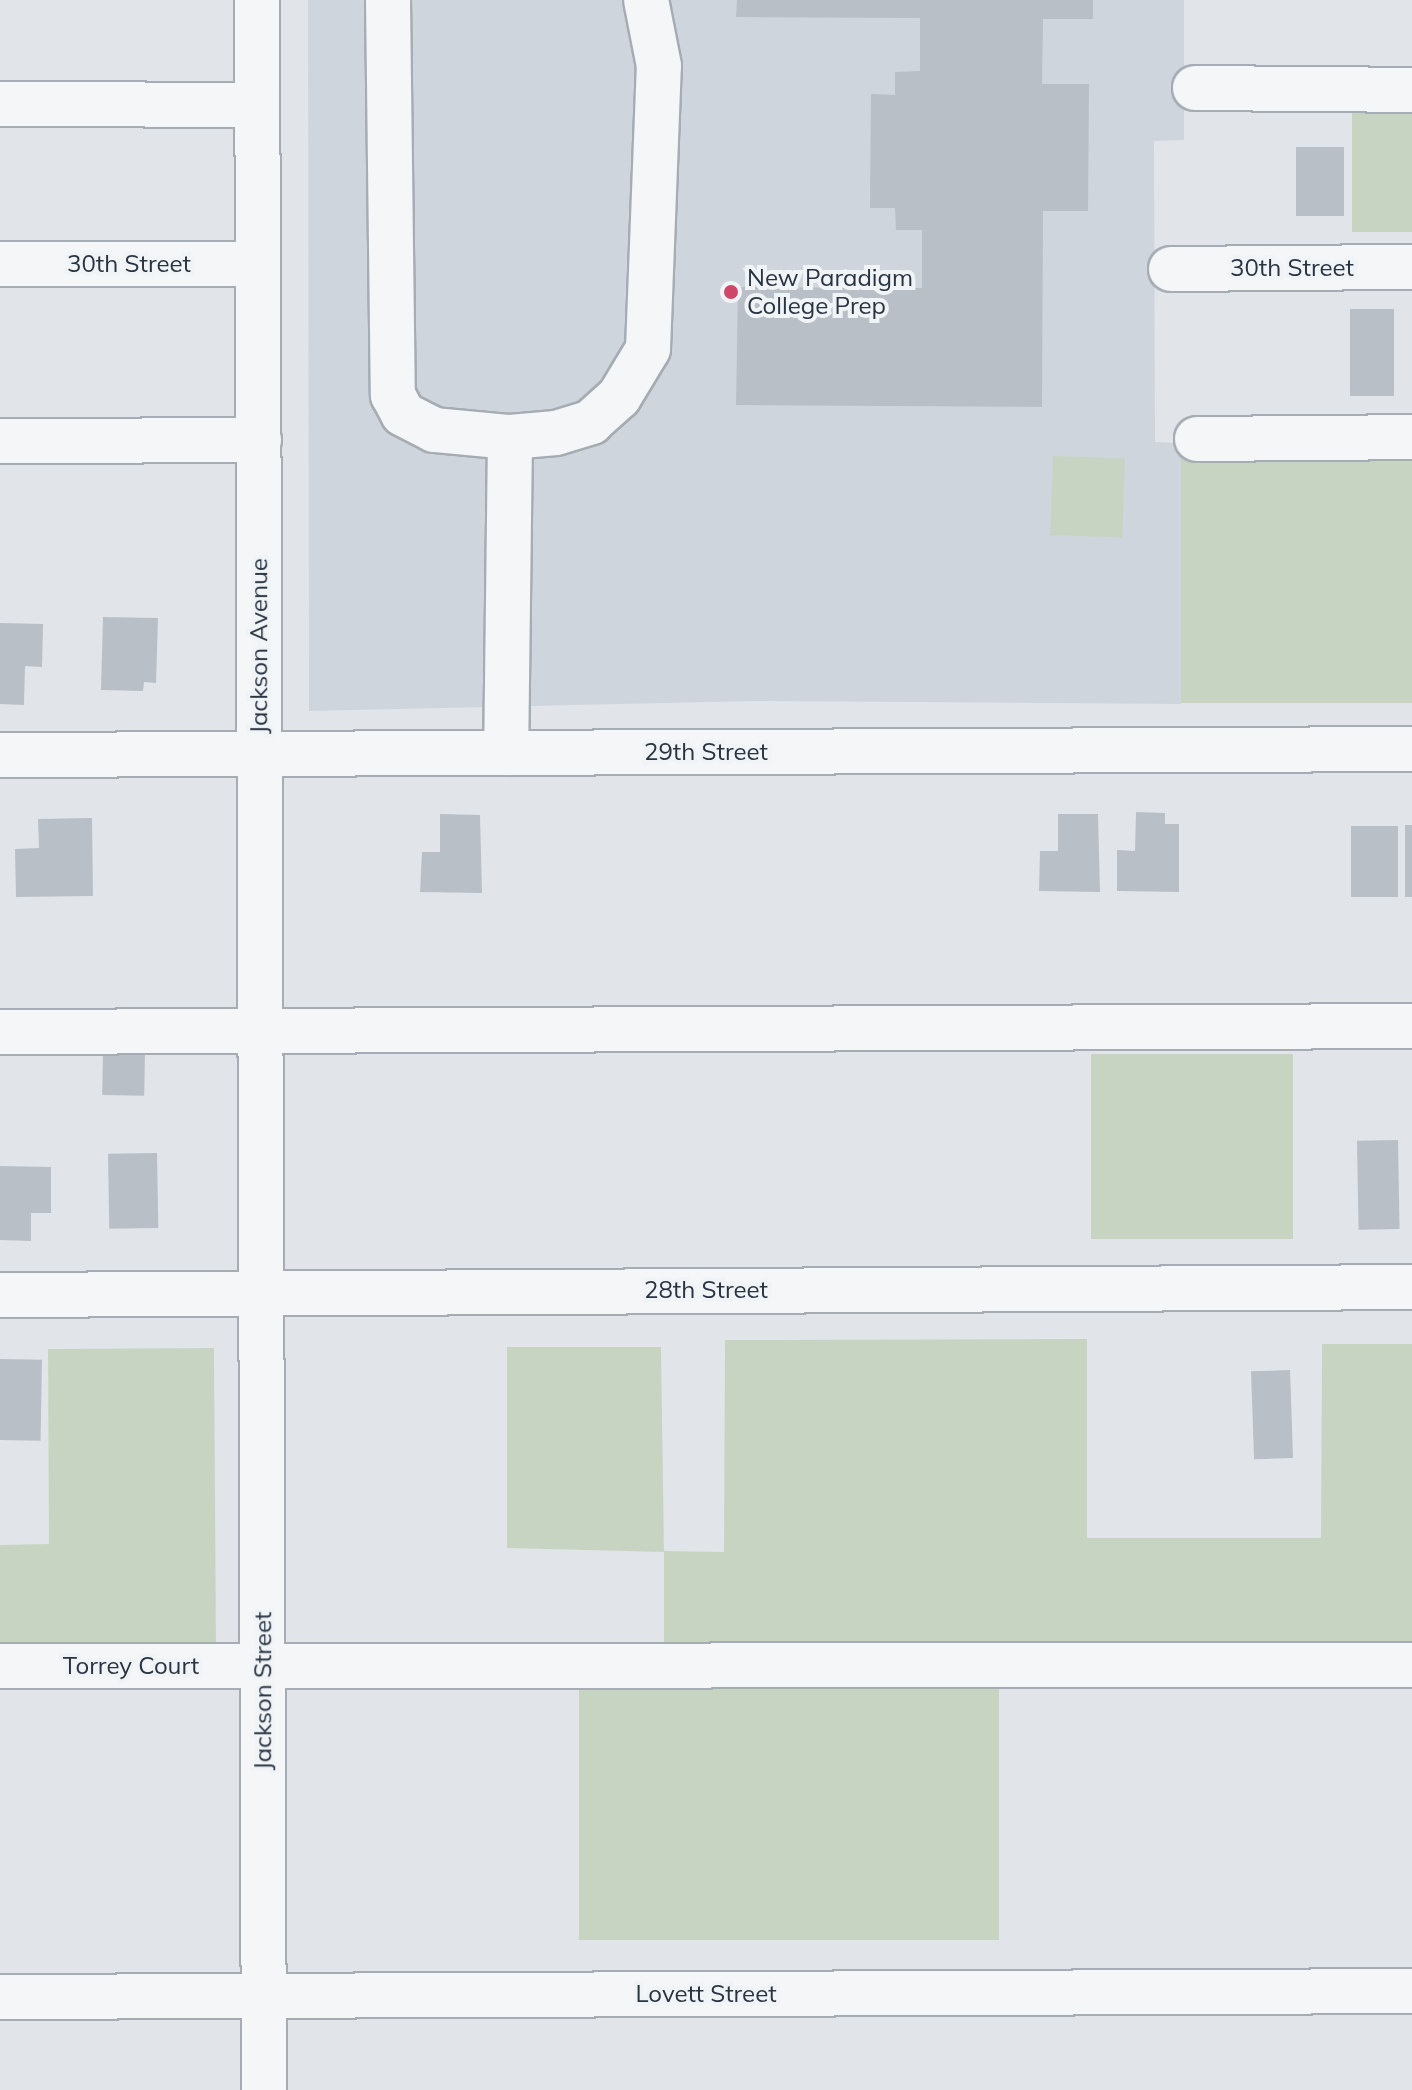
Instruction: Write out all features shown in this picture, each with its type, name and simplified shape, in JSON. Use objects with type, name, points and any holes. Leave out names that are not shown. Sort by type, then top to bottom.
[{"type":"street","name":"Jackson Avenue","points":[[257,0],[261,1292]]},
{"type":"street","points":[[388,0],[393,395],[403,414],[434,430],[510,437],[556,433],[591,422],[619,397],[648,349],[659,66],[646,0]]},
{"type":"street","points":[[1195,88],[1412,90]]},
{"type":"street","points":[[0,104],[257,105]]},
{"type":"street","name":"30th Street","points":[[0,264],[258,264]]},
{"type":"street","name":"30th Street","points":[[1171,269],[1412,267]]},
{"type":"street","points":[[506,753],[510,437]]},
{"type":"street","points":[[1197,439],[1412,437]]},
{"type":"street","points":[[0,441],[259,440]]},
{"type":"street","name":"29th Street","points":[[0,755],[1412,749]]},
{"type":"street","points":[[0,1032],[1412,1026]]},
{"type":"street","name":"28th Street","points":[[0,1295],[1412,1287]]},
{"type":"street","name":"Jackson Street","points":[[261,1292],[264,2090]]},
{"type":"street","name":"Torrey Court","points":[[0,1666],[1412,1665]]},
{"type":"street","name":"Lovett Street","points":[[0,1997],[1412,1991]]},
{"type":"shaded area","name":"New Paradigm College Prep","points":[[308,0],[1184,0],[1184,140],[1154,141],[1155,442],[1179,443],[1181,456],[1181,704],[754,701],[309,711]]},
{"type":"green space","points":[[1352,106],[1412,106],[1412,232],[1352,232]]},
{"type":"green space","points":[[1181,455],[1412,455],[1412,703],[1181,703]]},
{"type":"green space","points":[[1053,456],[1125,459],[1122,537],[1050,535]]},
{"type":"green space","points":[[1091,1054],[1293,1054],[1293,1239],[1091,1239]]},
{"type":"green space","points":[[1087,1339],[1087,1538],[1321,1538],[1322,1344],[1412,1344],[1412,1651],[664,1652],[664,1552],[507,1548],[507,1347],[661,1347],[664,1551],[724,1552],[725,1340]]},
{"type":"green space","points":[[214,1348],[216,1642],[0,1643],[0,1545],[49,1544],[48,1349]]},
{"type":"green space","points":[[579,1678],[999,1678],[999,1940],[579,1940]]},
{"type":"building","points":[[737,0],[1093,0],[1093,19],[1043,19],[1042,84],[1089,84],[1088,211],[1043,211],[1042,407],[736,405],[738,287],[922,288],[922,230],[896,230],[895,208],[870,208],[871,94],[895,95],[895,72],[920,71],[920,18],[736,17]]},
{"type":"building","points":[[1296,147],[1344,147],[1344,216],[1296,216]]},
{"type":"building","points":[[1350,309],[1394,309],[1394,396],[1350,396]]},
{"type":"building","points":[[103,617],[158,618],[156,683],[144,682],[143,691],[101,690]]},
{"type":"building","points":[[0,623],[43,624],[42,667],[25,666],[24,705],[0,704]]},
{"type":"building","points":[[1136,812],[1165,813],[1165,824],[1179,824],[1179,892],[1117,891],[1117,850],[1135,851]]},
{"type":"building","points":[[440,814],[480,815],[482,893],[420,892],[422,852],[440,852]]},
{"type":"building","points":[[1058,814],[1098,814],[1100,892],[1039,891],[1040,851],[1058,851]]},
{"type":"building","points":[[92,818],[93,896],[16,897],[15,849],[39,848],[38,819]]},
{"type":"building","points":[[1405,825],[1412,825],[1412,897],[1405,897]]},
{"type":"building","points":[[1351,826],[1398,826],[1398,897],[1351,897]]},
{"type":"building","points":[[103,1050],[145,1051],[144,1096],[102,1095]]},
{"type":"building","points":[[1398,1140],[1400,1229],[1359,1230],[1357,1141]]},
{"type":"building","points":[[157,1153],[158,1228],[109,1229],[108,1154]]},
{"type":"building","points":[[0,1166],[51,1167],[51,1213],[31,1213],[31,1241],[0,1240]]},
{"type":"building","points":[[0,1359],[42,1360],[41,1441],[0,1440]]},
{"type":"building","points":[[1290,1370],[1293,1458],[1254,1459],[1251,1371]]},
{"type":"place","name":"New Paradigm College Prep","points":[[731,292]]}]
